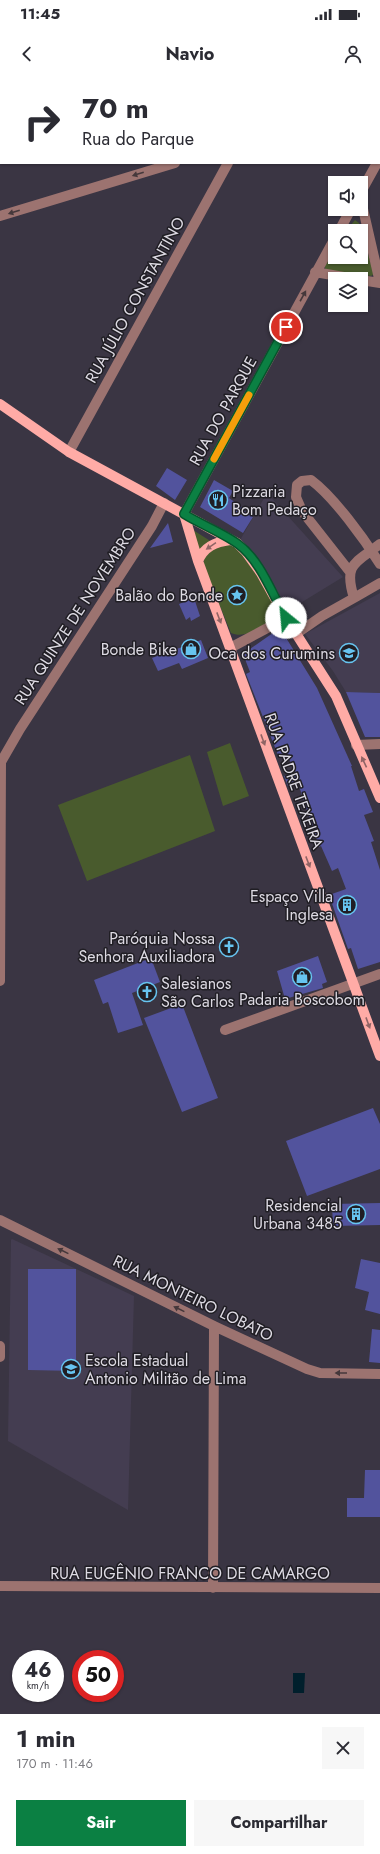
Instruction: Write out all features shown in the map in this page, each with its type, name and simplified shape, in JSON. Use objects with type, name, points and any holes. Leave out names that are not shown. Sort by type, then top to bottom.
[{"type":"main road","points":[[0,404],[69,452],[237,543],[246,552],[261,573],[286,618],[336,696],[380,798]]},
{"type":"main road","name":"RUA PADRE TEXEIRA","points":[[184,514],[198,561],[380,1056]]},
{"type":"main road","points":[[198,561],[201,553],[208,547],[216,542],[230,540]]},
{"type":"street","points":[[0,216],[172,164]]},
{"type":"street","name":"RUA JÚLIO CONSTANTINO","points":[[69,452],[227,164]]},
{"type":"street","points":[[368,179],[376,164]]},
{"type":"street","points":[[365,216],[380,283],[368,281]]},
{"type":"street","name":"RUA DO PARQUE","points":[[184,514],[328,251]]},
{"type":"street","points":[[316,272],[328,274]]},
{"type":"street","points":[[350,572],[302,511],[296,497],[297,484],[302,481],[311,480],[322,488],[371,550],[380,564]]},
{"type":"street","name":"RUA QUINZE DE NOVEMBRO","points":[[0,981],[2,762],[20,728],[152,526],[164,504]]},
{"type":"street","points":[[354,598],[349,582],[350,572],[357,559],[380,544]]},
{"type":"street","points":[[296,634],[322,616],[380,583]]},
{"type":"street","points":[[230,648],[286,618]]},
{"type":"street","points":[[356,745],[380,744]]},
{"type":"street","points":[[225,1030],[380,974]]},
{"type":"street","name":"RUA MONTEIRO LOBATO","points":[[0,1220],[214,1326],[307,1370],[320,1373],[380,1374]]},
{"type":"street","points":[[213,1588],[214,1326]]},
{"type":"street","points":[[0,1346],[0,1357]]},
{"type":"street","name":"RUA EUGÊNIO FRANCO DE CAMARGO","points":[[0,1586],[380,1588]]},
{"type":"shaded area","points":[[267,493],[343,577],[289,610],[250,552],[239,542]]},
{"type":"shaded area","name":"Oca dos Curumins","points":[[380,593],[380,693],[346,692],[333,671],[305,634]]},
{"type":"shaded area","name":"Escola Estadual Antonio Militão de Lima","points":[[12,1239],[134,1296],[128,1510],[8,1441]]},
{"type":"green space","points":[[355,220],[359,224],[352,224]]},
{"type":"green space","points":[[368,254],[374,274],[371,276],[368,276],[368,272],[341,272],[326,270],[324,265],[328,259],[328,264],[368,264]]},
{"type":"green space","points":[[193,530],[212,542],[199,552]]},
{"type":"green space","points":[[224,544],[231,545],[241,550],[247,556],[258,571],[281,616],[250,633],[237,635],[231,633],[204,567],[206,554]]},
{"type":"green space","points":[[230,743],[249,796],[223,806],[207,752]]},
{"type":"green space","points":[[190,755],[215,831],[87,881],[58,805]]},
{"type":"water","points":[[293,1673],[305,1673],[304,1693],[293,1693]]},
{"type":"building","points":[[167,468],[187,480],[175,500],[156,486]]},
{"type":"building","points":[[214,480],[233,491],[229,498],[253,517],[243,533],[200,507]]},
{"type":"building","points":[[168,523],[173,542],[150,548]]},
{"type":"building","points":[[194,598],[200,616],[191,621],[190,617],[186,620],[179,604]]},
{"type":"building","points":[[280,628],[317,688],[352,766],[359,791],[364,789],[373,812],[364,815],[374,841],[371,842],[380,870],[380,962],[358,969],[351,948],[348,949],[329,895],[346,889],[338,868],[332,871],[321,846],[319,847],[298,783],[288,786],[284,776],[294,773],[287,752],[278,755],[246,674],[250,672],[243,654]]},
{"type":"building","name":"Bonde Bike","points":[[201,640],[208,658],[182,669],[179,663],[158,671],[152,658]]},
{"type":"building","points":[[346,692],[380,693],[380,737],[365,737]]},
{"type":"building","name":"Padaria Boscobom","points":[[318,956],[327,982],[322,984],[323,988],[285,999],[277,971]]},
{"type":"building","points":[[151,958],[160,982],[132,993],[143,1025],[118,1033],[108,1002],[103,1004],[94,980]]},
{"type":"building","points":[[182,1004],[218,1098],[182,1112],[144,1018]]},
{"type":"building","points":[[373,1108],[380,1124],[380,1169],[307,1196],[286,1141]]},
{"type":"building","name":"Residencial Urbana 3485","points":[[380,1203],[380,1225],[333,1226],[332,1204]]},
{"type":"building","points":[[361,1259],[380,1263],[380,1314],[365,1310],[369,1292],[355,1288]]},
{"type":"building","points":[[28,1269],[76,1269],[76,1371],[28,1370]]},
{"type":"building","points":[[372,1329],[380,1330],[380,1363],[369,1362]]},
{"type":"building","points":[[365,1470],[380,1470],[380,1517],[347,1517],[347,1498],[364,1498]]},
{"type":"slow traffic","points":[[214,459],[249,395]]},
{"type":"place","name":"Pizzaria Bom Pedaço","points":[[218,500]]},
{"type":"place","name":"Balão do Bonde","points":[[237,595]]},
{"type":"place","name":"Bonde Bike","points":[[191,649]]},
{"type":"place","name":"Oca dos Curumins","points":[[349,653]]},
{"type":"place","name":"Espaço Villa Inglesa","points":[[347,905]]},
{"type":"place","name":"Paróquia Nossa Senhora Auxiliadora","points":[[229,947]]},
{"type":"place","name":"Padaria Boscobom","points":[[302,977]]},
{"type":"place","name":"Salesianos São Carlos","points":[[147,992]]},
{"type":"place","name":"Residencial Urbana 3485","points":[[356,1214]]},
{"type":"place","name":"Escola Estadual Antonio Militão de Lima","points":[[71,1369]]},
{"type":"route","points":[[286,327],[184,514],[237,543],[246,552],[261,573],[286,618]]}]
